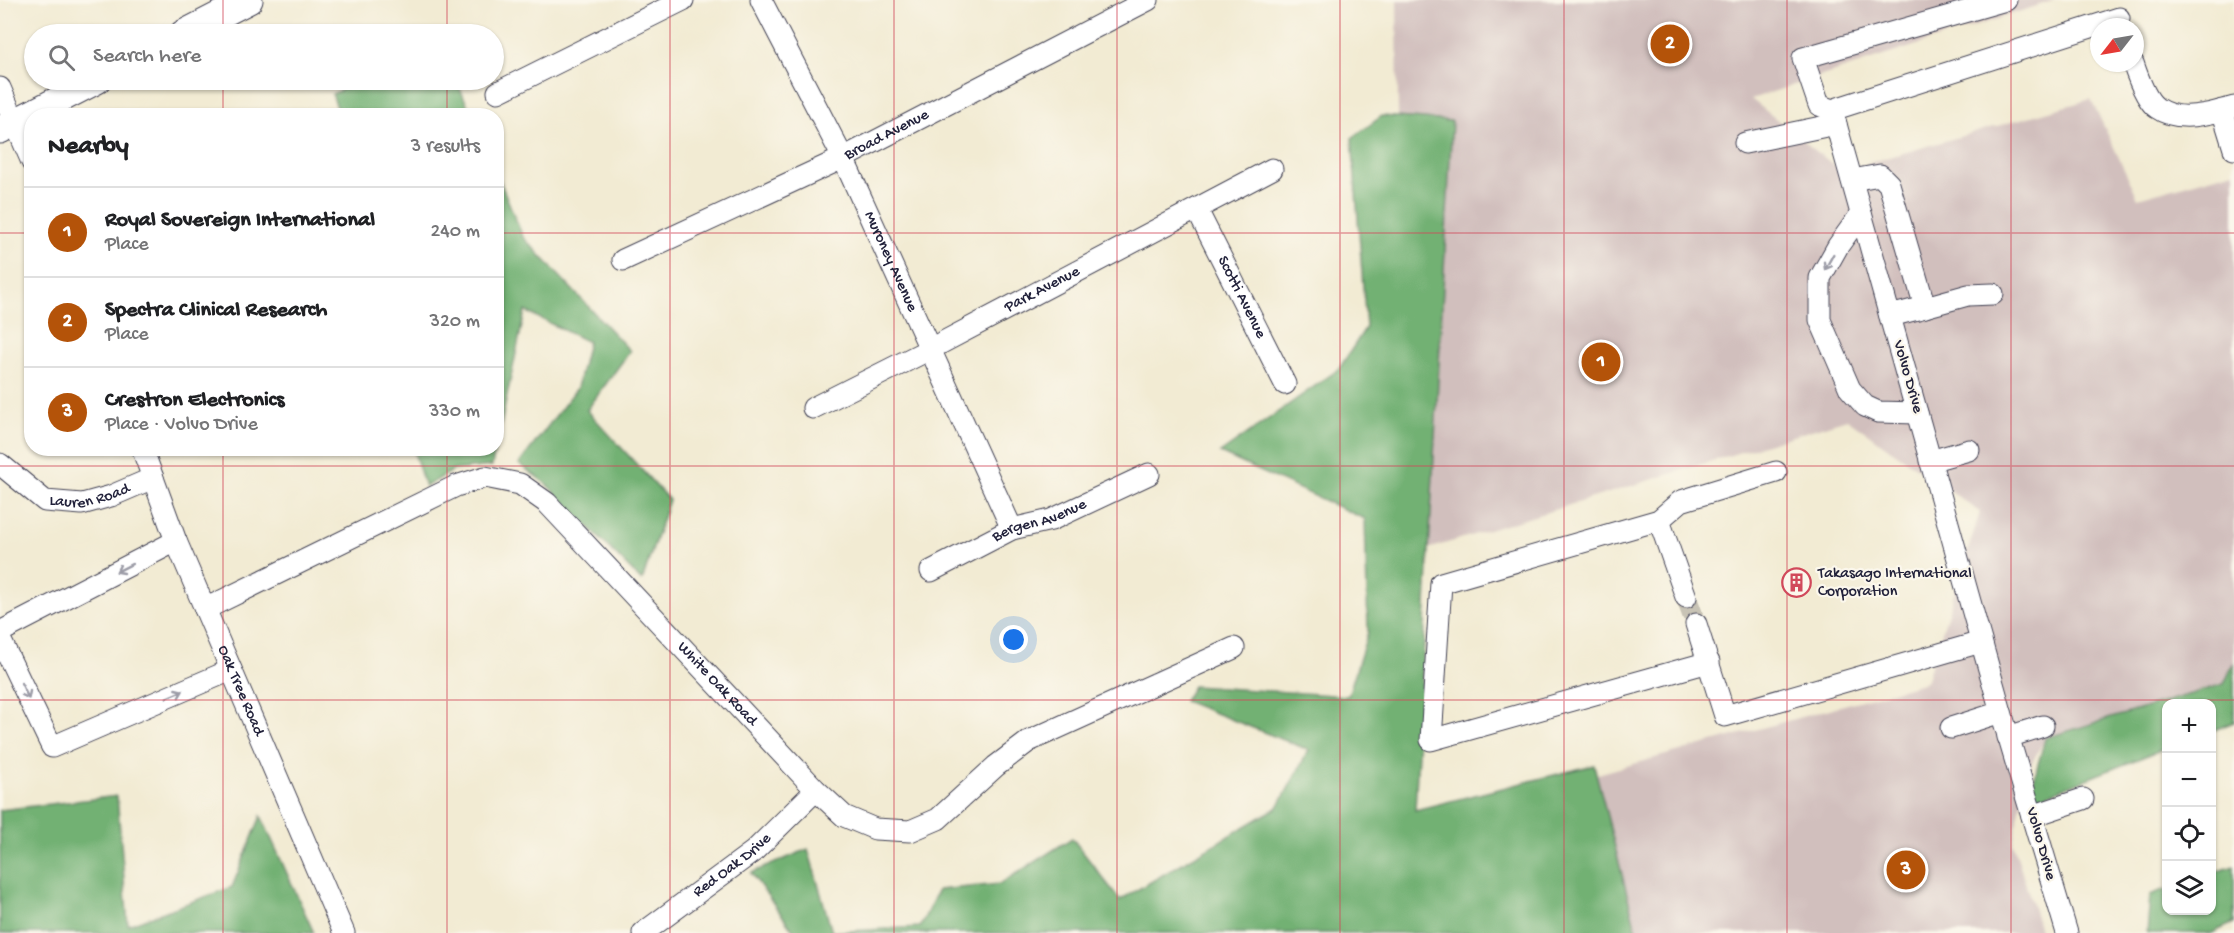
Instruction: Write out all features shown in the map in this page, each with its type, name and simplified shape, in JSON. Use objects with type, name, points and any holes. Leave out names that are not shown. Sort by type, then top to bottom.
[{"type":"main road","points":[[202,24],[249,0]]},
{"type":"main road","points":[[43,108],[78,90]]},
{"type":"main road","points":[[8,126],[24,118]]},
{"type":"street","points":[[504,89],[683,0]]},
{"type":"street","name":"Muroney Avenue","points":[[762,0],[843,158],[1012,529]]},
{"type":"street","name":"Broad Avenue","points":[[623,260],[843,158],[1148,0]]},
{"type":"street","points":[[1834,117],[1819,105],[1803,58],[2006,0]]},
{"type":"street","points":[[1745,143],[1834,117],[2118,15]]},
{"type":"street","points":[[2136,72],[2156,108],[2175,115],[2193,116],[2228,108],[2234,149]]},
{"type":"street","points":[[0,88],[8,126],[24,150]]},
{"type":"street","points":[[498,92],[502,90]]},
{"type":"street","name":"Volvo Drive","points":[[1834,117],[2008,737],[2067,933]]},
{"type":"street","name":"Park Avenue","points":[[813,408],[1272,169]]},
{"type":"street","points":[[1852,180],[1880,175],[1889,184],[1925,307]]},
{"type":"street","name":"Scotti Avenue","points":[[1197,210],[1285,384]]},
{"type":"street","points":[[1861,214],[1838,246],[1820,278],[1820,320],[1850,389],[1865,406],[1878,412],[1917,413]]},
{"type":"street","points":[[1890,316],[1968,295],[1993,294]]},
{"type":"street","points":[[1930,461],[1969,450]]},
{"type":"street","name":"Oak Tree Road","points":[[145,456],[176,541],[344,933]]},
{"type":"street","name":"Lauren Road","points":[[0,464],[45,501],[82,504],[111,496],[153,477]]},
{"type":"street","points":[[1709,662],[1431,740],[1441,583],[1659,520],[1681,501],[1776,472]]},
{"type":"street","name":"Bergen Avenue","points":[[931,571],[1012,529],[1051,520],[1149,474]]},
{"type":"street","name":"White Oak Road","points":[[205,609],[456,486],[485,477],[520,484],[547,503],[843,816],[875,829],[910,831],[938,819],[996,766],[1029,741],[1234,648]]},
{"type":"street","points":[[1659,520],[1686,597]]},
{"type":"street","points":[[0,632],[176,541]]},
{"type":"street","points":[[1696,624],[1725,716],[1981,642]]},
{"type":"street","points":[[0,639],[52,747],[231,670]]},
{"type":"street","points":[[1951,728],[2001,712]]},
{"type":"street","points":[[2008,737],[2043,726]]},
{"type":"street","name":"Red Oak Drive","points":[[643,933],[754,851],[816,790]]},
{"type":"street","points":[[2032,816],[2083,799]]},
{"type":"shaded area","points":[[1397,0],[2055,0],[1751,99],[1841,171],[2091,99],[2138,198],[2234,171],[2234,662],[2224,684],[2174,699],[2162,699],[2162,703],[2045,738],[2028,770],[2013,843],[2041,933],[1406,933],[1405,828],[1926,682],[1980,512],[1847,419],[1402,557]]},
{"type":"green space","points":[[341,90],[461,90],[469,108],[337,108],[332,94]]},
{"type":"green space","points":[[1382,116],[1452,121],[1415,810],[1594,765],[1637,933],[795,933],[751,873],[808,849],[832,932],[920,927],[938,890],[1000,884],[1072,838],[1120,900],[1278,807],[1309,750],[1184,701],[1193,686],[1348,696],[1368,632],[1365,519],[1220,453],[1339,369],[1366,327],[1352,138]]},
{"type":"green space","points":[[504,191],[523,237],[630,351],[587,410],[669,500],[642,581],[545,483],[519,464],[577,388],[588,342],[525,311],[504,410]]},
{"type":"green space","points":[[415,456],[494,456],[492,466],[454,470],[425,487]]},
{"type":"green space","points":[[2234,662],[2234,722],[2216,729],[2216,699],[2174,699],[2224,684]]},
{"type":"green space","points":[[2162,703],[2162,750],[2028,802],[2045,738]]},
{"type":"green space","points":[[117,796],[128,925],[232,887],[261,816],[314,933],[0,933],[0,810]]},
{"type":"green space","points":[[2234,866],[2234,923],[2212,933],[2147,933],[2150,895],[2162,890],[2162,915],[2216,915],[2216,872]]},
{"type":"tunnel","points":[[1686,597],[1696,624]]},
{"type":"place","name":"Spectra Clinical Research","points":[[1670,44]]},
{"type":"place","name":"Royal Sovereign International","points":[[1601,362]]},
{"type":"place","name":"Takasago International Corporation","points":[[1797,583]]},
{"type":"place","name":"Crestron Electronics","points":[[1906,870]]}]
